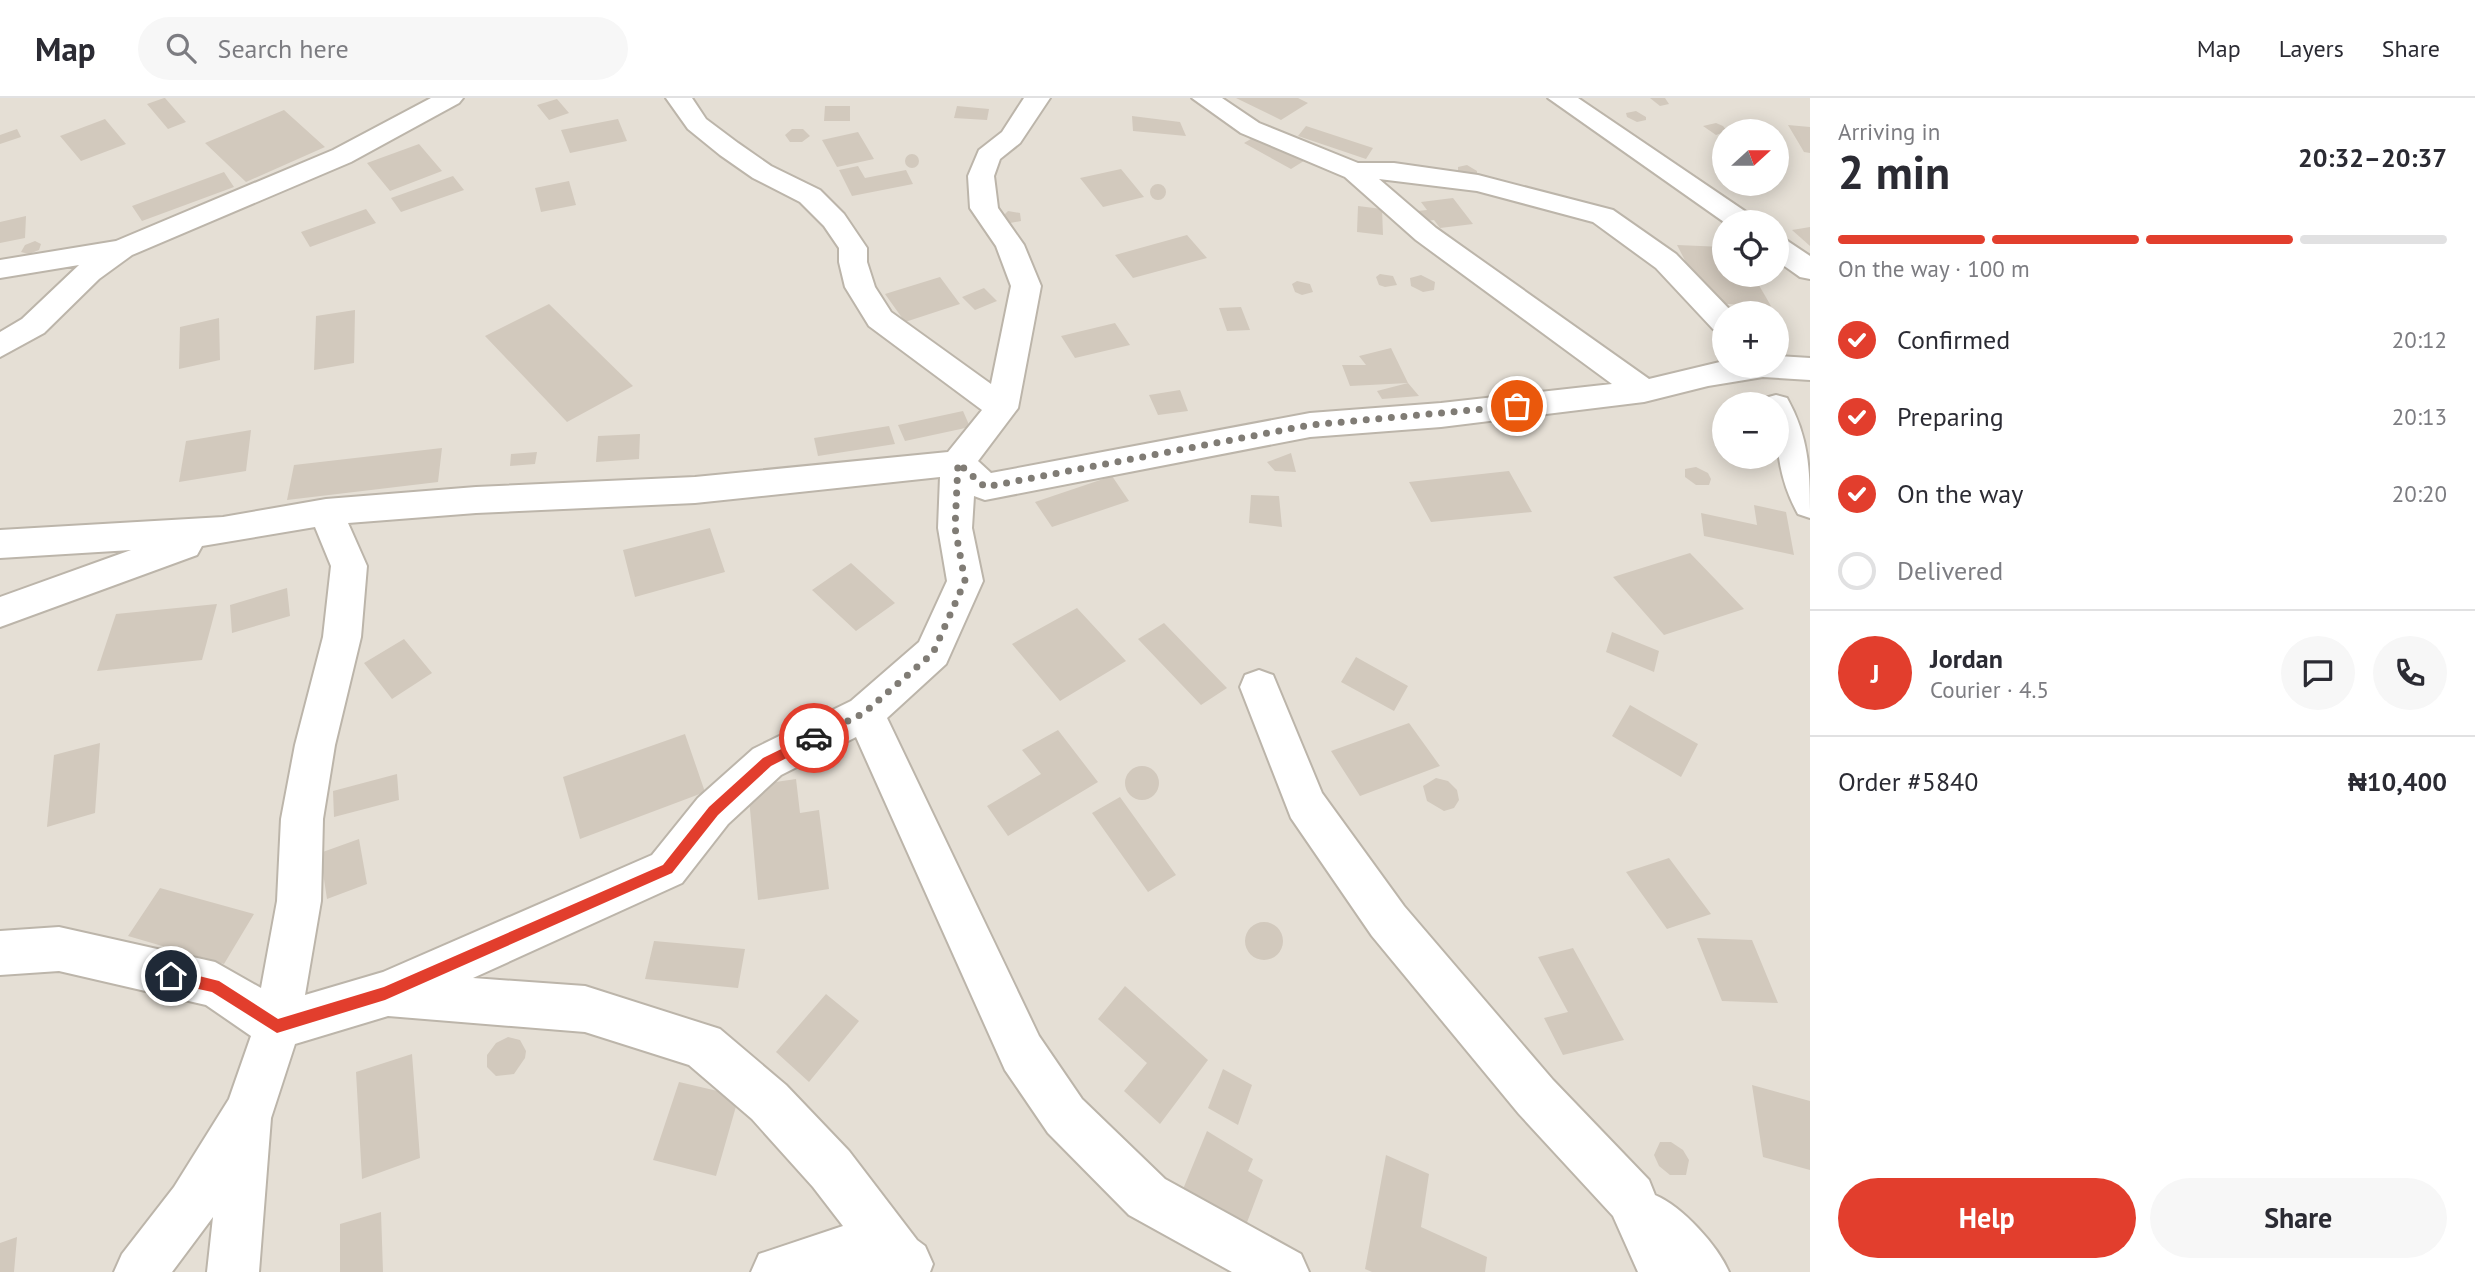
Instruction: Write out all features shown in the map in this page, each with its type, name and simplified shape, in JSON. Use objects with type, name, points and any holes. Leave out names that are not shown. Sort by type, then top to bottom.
[{"type":"street","points":[[0,345],[33,326],[89,272],[122,249],[342,156],[450,98]]},
{"type":"street","points":[[680,98],[697,124],[762,172],[810,196],[834,220],[853,248],[853,262],[860,287],[880,319],[1002,408]]},
{"type":"street","points":[[0,953],[59,949],[215,985],[277,1026],[385,994],[667,869],[713,811],[767,762],[864,713],[933,653],[965,581],[955,528],[958,463],[1002,408],[1026,286],[1010,245],[984,208],[981,176],[988,156],[1011,137],[1037,98]]},
{"type":"street","points":[[1205,98],[1250,128],[1354,171],[1426,234],[1644,391]]},
{"type":"street","points":[[1561,98],[1724,210]]},
{"type":"street","points":[[1354,171],[1394,171],[1478,183],[1603,216],[1666,261],[1712,309]]},
{"type":"street","points":[[0,269],[122,249]]},
{"type":"street","points":[[1789,255],[1810,270]]},
{"type":"street","points":[[1789,368],[1810,369]]},
{"type":"street","points":[[0,544],[223,531],[326,512],[476,500],[695,490],[958,463],[985,487],[1310,425],[1441,415],[1644,391],[1712,374]]},
{"type":"street","points":[[1789,443],[1810,505]]},
{"type":"street","points":[[233,1272],[249,1112],[277,1026],[299,901],[302,819],[315,746],[342,637],[349,566],[326,512]]},
{"type":"street","points":[[0,612],[223,531]]},
{"type":"street","points":[[1259,687],[1306,805],[1388,920],[1536,1097],[1703,1272]]},
{"type":"street","points":[[864,713],[1022,1052],[1065,1116],[1147,1198],[1283,1272]]},
{"type":"street","points":[[385,994],[585,1009],[703,1046],[769,1102],[831,1169],[906,1263]]},
{"type":"street","points":[[140,1272],[192,1205],[249,1112]]},
{"type":"street","points":[[1632,1199],[1665,1272]]},
{"type":"street","points":[[777,1272],[844,1249],[906,1263]]},
{"type":"shaded area","points":[[0,98],[1810,98],[1810,1272],[0,1272]]},
{"type":"building","points":[[165,98],[186,122],[168,129],[147,104]]},
{"type":"building","points":[[1236,98],[1298,98],[1308,103],[1281,120]]},
{"type":"building","points":[[1650,98],[1665,98],[1669,104],[1660,106]]},
{"type":"building","points":[[557,99],[569,113],[549,120],[537,105]]},
{"type":"building","points":[[825,106],[850,106],[850,121],[824,121]]},
{"type":"building","points":[[957,106],[989,109],[987,120],[954,118]]},
{"type":"building","points":[[284,110],[325,147],[246,182],[205,143]]},
{"type":"building","points":[[1636,111],[1646,117],[1646,120],[1637,122],[1627,117],[1626,113]]},
{"type":"building","points":[[1132,116],[1180,122],[1186,136],[1133,131]]},
{"type":"building","points":[[105,119],[126,144],[81,161],[60,136]]},
{"type":"building","points":[[618,119],[627,141],[570,153],[561,130]]},
{"type":"building","points":[[1712,124],[1712,132],[1703,126]]},
{"type":"building","points":[[1789,125],[1810,127],[1810,153],[1804,152]]},
{"type":"building","points":[[1306,126],[1373,148],[1366,159],[1298,136]]},
{"type":"building","points":[[17,129],[21,137],[0,144],[0,135]]},
{"type":"building","points":[[792,129],[803,129],[810,136],[802,142],[790,142],[785,135]]},
{"type":"building","points":[[858,132],[874,159],[837,167],[822,140]]},
{"type":"building","points":[[1261,133],[1307,159],[1291,169],[1244,143]]},
{"type":"building","points":[[419,144],[442,171],[390,191],[367,163]]},
{"type":"building","points":[[909,154],[915,154],[919,161],[915,168],[909,168],[905,164],[905,158]]},
{"type":"building","points":[[1467,165],[1477,171],[1474,177],[1458,171],[1458,167]]},
{"type":"building","points":[[858,166],[865,178],[906,170],[913,184],[852,196],[839,170]]},
{"type":"building","points":[[1121,169],[1144,197],[1103,207],[1080,178]]},
{"type":"building","points":[[224,172],[234,187],[142,221],[132,206]]},
{"type":"building","points":[[453,176],[464,190],[401,212],[391,198]]},
{"type":"building","points":[[569,181],[576,205],[541,212],[535,188]]},
{"type":"building","points":[[1158,184],[1166,192],[1158,200],[1150,192]]},
{"type":"building","points":[[1453,198],[1473,224],[1440,228],[1434,220],[1426,221],[1418,211],[1427,210],[1421,202]]},
{"type":"building","points":[[1358,206],[1382,209],[1383,235],[1357,232]]},
{"type":"building","points":[[366,209],[376,223],[310,247],[301,232]]},
{"type":"building","points":[[1008,211],[1020,213],[1021,221],[1004,221],[1002,217]]},
{"type":"building","points":[[26,216],[25,238],[0,243],[0,222]]},
{"type":"building","points":[[1810,227],[1810,246],[1792,230]]},
{"type":"building","points":[[1187,235],[1207,258],[1133,278],[1115,255]]},
{"type":"building","points":[[35,241],[41,244],[39,250],[29,254],[21,252],[25,245]]},
{"type":"building","points":[[1677,245],[1712,246],[1712,287],[1760,287],[1768,301],[1707,303]]},
{"type":"building","points":[[1380,274],[1393,276],[1397,285],[1379,285],[1376,277]]},
{"type":"building","points":[[1421,275],[1435,282],[1434,290],[1423,292],[1411,286],[1410,278]]},
{"type":"building","points":[[940,277],[960,304],[905,322],[885,294]]},
{"type":"building","points":[[1297,281],[1310,284],[1313,292],[1302,295],[1295,292],[1292,284]]},
{"type":"building","points":[[984,288],[997,301],[975,310],[962,297]]},
{"type":"building","points":[[549,304],[633,386],[567,422],[485,336]]},
{"type":"building","points":[[1241,307],[1250,330],[1227,331],[1219,308]]},
{"type":"building","points":[[355,310],[354,363],[314,370],[316,316]]},
{"type":"building","points":[[219,318],[220,360],[179,369],[180,327]]},
{"type":"building","points":[[1115,323],[1130,345],[1075,358],[1061,336]]},
{"type":"building","points":[[1391,348],[1408,383],[1350,386],[1342,365],[1366,365],[1359,356]]},
{"type":"building","points":[[1408,383],[1419,396],[1382,399],[1377,391]]},
{"type":"building","points":[[1180,390],[1188,411],[1158,415],[1149,395]]},
{"type":"building","points":[[963,411],[970,427],[905,441],[898,425]]},
{"type":"building","points":[[889,426],[895,444],[818,456],[814,438]]},
{"type":"building","points":[[251,430],[246,471],[179,482],[186,441]]},
{"type":"building","points":[[640,434],[639,459],[596,462],[598,436]]},
{"type":"building","points":[[442,448],[438,482],[287,500],[294,465]]},
{"type":"building","points":[[537,452],[535,464],[510,466],[511,454]]},
{"type":"building","points":[[1291,453],[1296,472],[1275,471],[1267,462]]},
{"type":"building","points":[[1696,467],[1708,473],[1711,479],[1709,485],[1696,485],[1685,477],[1685,469]]},
{"type":"building","points":[[1509,471],[1532,512],[1431,522],[1409,482]]},
{"type":"building","points":[[1112,476],[1129,501],[1052,527],[1035,502]]},
{"type":"building","points":[[1251,495],[1279,496],[1282,527],[1249,523]]},
{"type":"building","points":[[1754,505],[1786,512],[1794,555],[1704,536],[1701,513],[1757,525]]},
{"type":"building","points":[[710,528],[725,572],[635,597],[623,550]]},
{"type":"building","points":[[1690,553],[1744,609],[1664,635],[1613,577]]},
{"type":"building","points":[[851,563],[895,603],[856,631],[812,590]]},
{"type":"building","points":[[287,588],[290,616],[232,633],[230,605]]},
{"type":"building","points":[[217,604],[202,660],[97,671],[116,614]]},
{"type":"building","points":[[1077,608],[1126,661],[1060,701],[1012,644]]},
{"type":"building","points":[[1164,623],[1227,688],[1201,705],[1138,639]]},
{"type":"building","points":[[1612,632],[1659,651],[1654,672],[1606,652]]},
{"type":"building","points":[[404,639],[432,673],[392,699],[364,663]]},
{"type":"building","points":[[1356,657],[1408,686],[1394,711],[1341,682]]},
{"type":"building","points":[[1630,705],[1698,744],[1681,777],[1612,736]]},
{"type":"building","points":[[1409,723],[1440,766],[1360,796],[1331,751]]},
{"type":"building","points":[[1058,730],[1098,782],[1008,836],[987,806],[1041,774],[1022,750]]},
{"type":"building","points":[[685,734],[705,792],[580,839],[563,777]]},
{"type":"building","points":[[100,743],[95,813],[47,827],[54,755]]},
{"type":"building","points":[[1142,766],[1154,771],[1159,783],[1154,795],[1142,800],[1130,795],[1125,783],[1130,771]]},
{"type":"building","points":[[397,774],[399,800],[334,817],[333,791]]},
{"type":"building","points":[[1436,778],[1448,781],[1457,790],[1459,800],[1454,808],[1444,811],[1427,801],[1423,786]]},
{"type":"building","points":[[796,779],[800,813],[819,810],[829,889],[758,900],[748,786]]},
{"type":"building","points":[[1120,797],[1176,875],[1148,892],[1092,813]]},
{"type":"building","points":[[359,839],[367,884],[327,899],[320,853]]},
{"type":"building","points":[[1669,858],[1711,914],[1667,929],[1626,872]]},
{"type":"building","points":[[160,888],[254,914],[224,964],[128,936]]},
{"type":"building","points":[[1264,922],[1278,927],[1283,941],[1278,955],[1264,960],[1250,955],[1245,941],[1250,927]]},
{"type":"building","points":[[1697,938],[1752,940],[1778,1003],[1722,1001]]},
{"type":"building","points":[[654,941],[745,949],[738,988],[645,979]]},
{"type":"building","points":[[1573,948],[1624,1040],[1563,1055],[1544,1018],[1568,1012],[1538,957]]},
{"type":"building","points":[[1125,986],[1208,1060],[1160,1124],[1124,1091],[1147,1063],[1098,1019]]},
{"type":"building","points":[[826,994],[859,1021],[809,1082],[776,1052]]},
{"type":"building","points":[[508,1037],[520,1040],[526,1051],[525,1058],[514,1074],[496,1076],[487,1067],[487,1055],[496,1043]]},
{"type":"building","points":[[412,1054],[420,1158],[362,1179],[356,1072]]},
{"type":"building","points":[[1223,1069],[1252,1085],[1238,1125],[1208,1108]]},
{"type":"building","points":[[679,1082],[739,1096],[716,1176],[653,1160]]},
{"type":"building","points":[[1752,1085],[1810,1101],[1810,1170],[1763,1157]]},
{"type":"building","points":[[1207,1131],[1253,1159],[1248,1171],[1263,1180],[1243,1233],[1181,1194]]},
{"type":"building","points":[[1660,1142],[1671,1142],[1683,1150],[1689,1160],[1686,1175],[1670,1175],[1659,1166],[1654,1155]]},
{"type":"building","points":[[1386,1155],[1429,1174],[1421,1227],[1487,1257],[1485,1272],[1372,1272],[1365,1269]]},
{"type":"building","points":[[381,1212],[383,1272],[340,1272],[340,1224]]},
{"type":"building","points":[[17,1237],[14,1272],[0,1272],[0,1243]]},
{"type":"way so far","points":[[814,738],[864,713],[933,653],[965,581],[955,528],[958,463],[985,487],[1310,425],[1517,406]]},
{"type":"route","points":[[171,976],[215,985],[277,1026],[385,994],[667,869],[713,811],[767,762],[814,738]]}]
